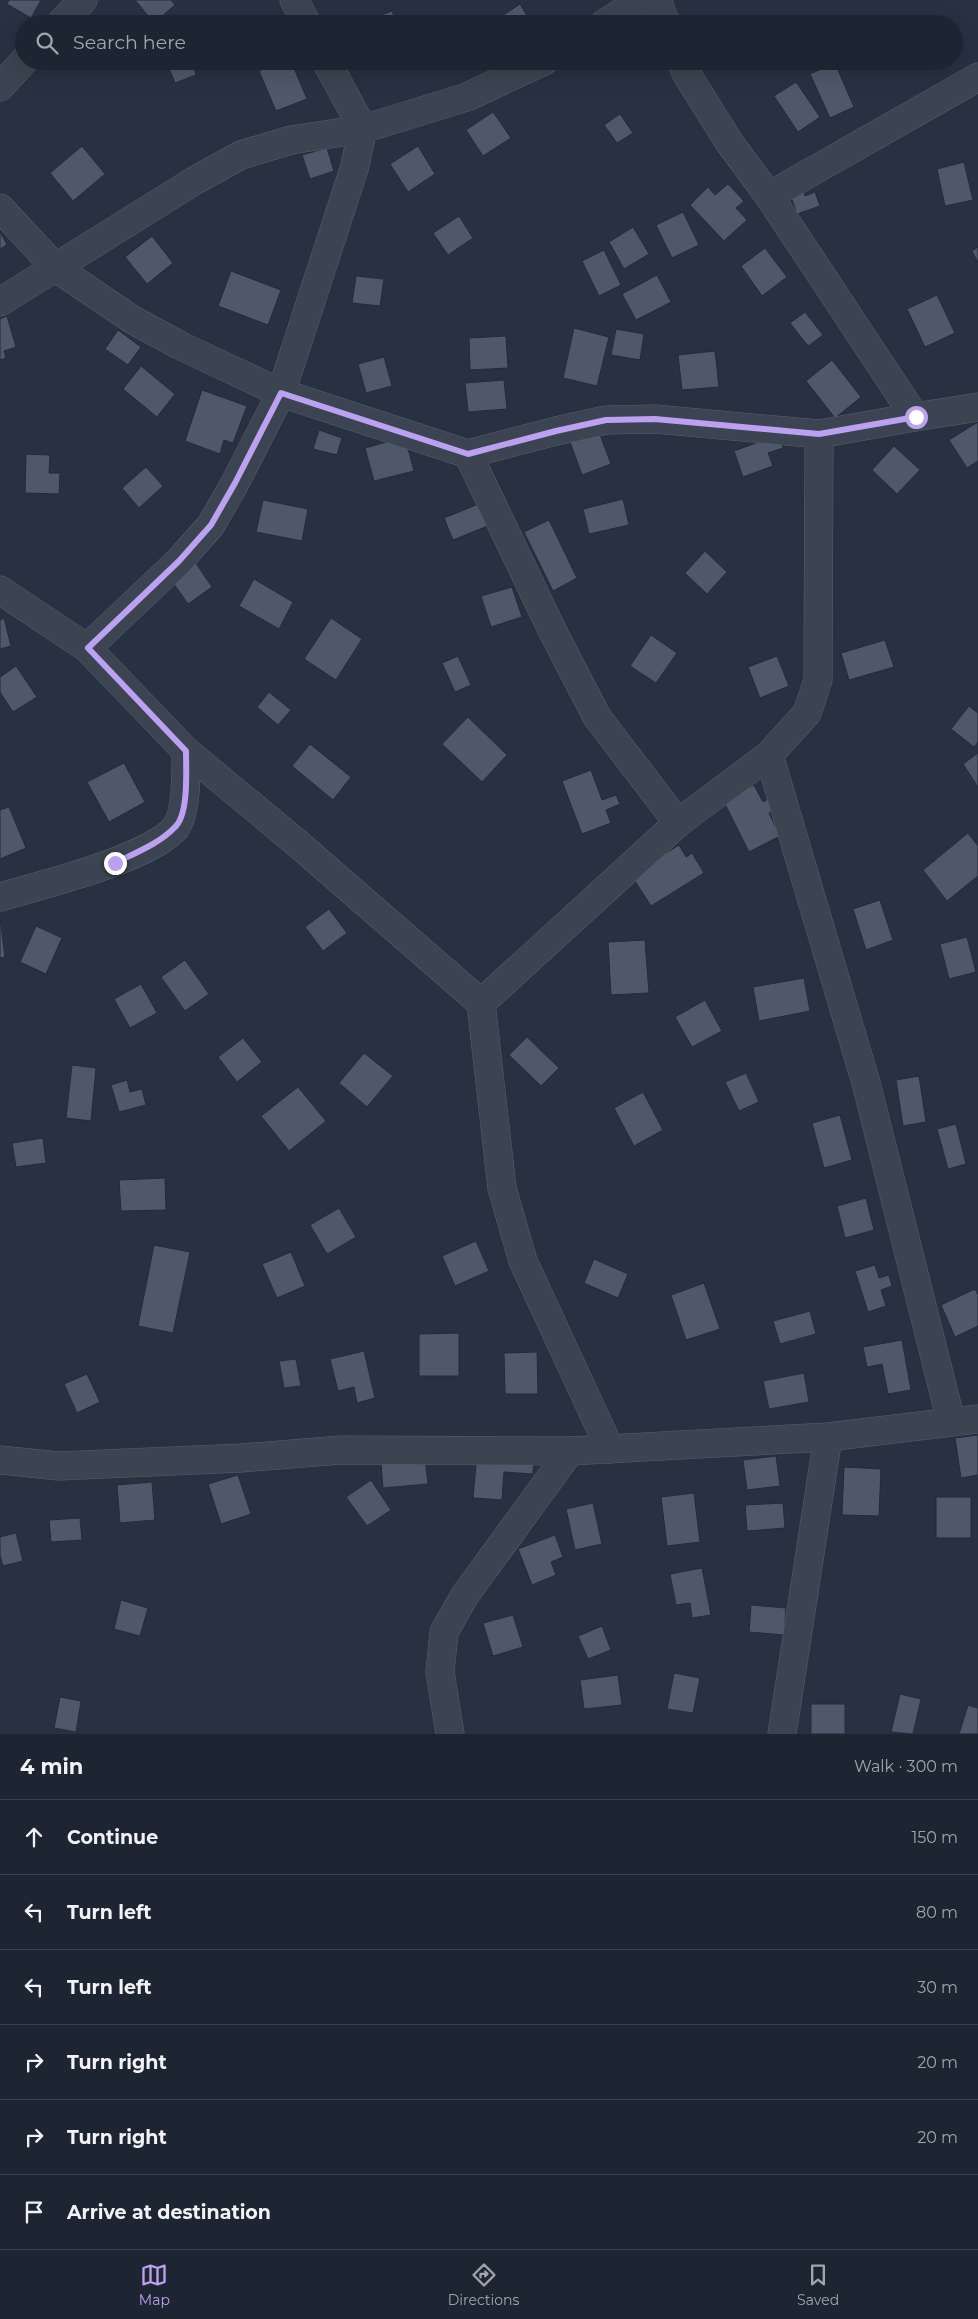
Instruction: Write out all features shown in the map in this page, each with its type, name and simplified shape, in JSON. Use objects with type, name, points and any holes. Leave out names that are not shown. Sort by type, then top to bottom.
[{"type":"street","points":[[69,15],[83,0]]},
{"type":"street","points":[[294,0],[302,15]]},
{"type":"street","points":[[618,15],[641,0]]},
{"type":"street","points":[[656,0],[662,15]]},
{"type":"street","points":[[0,87],[16,70]]},
{"type":"street","points":[[88,648],[179,561],[211,525],[235,483],[281,393],[354,169],[362,129],[331,70]]},
{"type":"street","points":[[0,302],[194,181],[241,155],[290,140],[362,129],[467,97],[525,70]]},
{"type":"street","points":[[684,70],[729,142],[769,196],[916,417]]},
{"type":"street","points":[[769,196],[978,77]]},
{"type":"street","points":[[0,208],[56,268],[133,320],[181,346],[281,393],[468,454],[606,420],[655,419],[819,434],[978,407]]},
{"type":"street","points":[[481,1004],[678,823],[769,755],[807,713],[818,680],[819,434]]},
{"type":"street","points":[[468,454],[552,630],[597,716],[678,823]]},
{"type":"street","points":[[0,590],[88,648],[186,751],[297,843],[481,1004],[504,1197],[523,1261],[610,1449]]},
{"type":"street","points":[[0,898],[115,863],[157,841],[177,826],[184,802],[186,751]]},
{"type":"street","points":[[769,755],[866,1083],[951,1421]]},
{"type":"street","points":[[0,1460],[59,1466],[241,1458],[341,1450],[570,1451],[828,1437],[978,1419]]},
{"type":"street","points":[[782,1734],[828,1437]]},
{"type":"street","points":[[450,1734],[440,1672],[444,1632],[465,1595],[570,1451]]},
{"type":"building","points":[[9,0],[41,0],[33,15],[26,15],[7,4]]},
{"type":"building","points":[[135,0],[171,0],[175,5],[163,15],[147,15]]},
{"type":"building","points":[[520,4],[527,15],[504,15]]},
{"type":"building","points":[[392,11],[394,15],[381,15]]},
{"type":"building","points":[[170,70],[195,70],[196,75],[175,83]]},
{"type":"building","points":[[295,70],[307,99],[276,111],[259,71]]},
{"type":"building","points":[[819,70],[838,70],[854,107],[830,118],[810,74]]},
{"type":"building","points":[[796,82],[820,117],[798,132],[774,96]]},
{"type":"building","points":[[493,112],[511,138],[483,156],[466,130]]},
{"type":"building","points":[[620,114],[633,133],[617,143],[604,125]]},
{"type":"building","points":[[82,146],[105,174],[73,201],[50,173]]},
{"type":"building","points":[[418,146],[435,174],[408,192],[390,164]]},
{"type":"building","points":[[327,148],[334,171],[310,179],[302,155]]},
{"type":"building","points":[[964,162],[973,200],[945,206],[937,169]]},
{"type":"building","points":[[728,184],[744,201],[736,208],[747,220],[724,241],[690,205],[708,187],[715,195]]},
{"type":"building","points":[[803,189],[805,196],[815,192],[820,206],[797,214],[790,194]]},
{"type":"building","points":[[683,212],[699,245],[672,258],[656,225]]},
{"type":"building","points":[[459,216],[473,238],[448,255],[433,233]]},
{"type":"building","points":[[633,227],[649,254],[624,269],[609,242]]},
{"type":"building","points":[[0,231],[7,245],[0,249]]},
{"type":"building","points":[[152,236],[173,263],[147,284],[125,257]]},
{"type":"building","points":[[978,247],[978,263],[972,251]]},
{"type":"building","points":[[765,248],[787,277],[762,296],[741,266]]},
{"type":"building","points":[[604,250],[621,285],[599,296],[582,261]]},
{"type":"building","points":[[231,271],[281,290],[268,325],[218,306]]},
{"type":"building","points":[[657,275],[671,302],[636,320],[622,294]]},
{"type":"building","points":[[356,276],[384,279],[380,306],[352,303]]},
{"type":"building","points":[[937,295],[955,333],[925,347],[907,309]]},
{"type":"building","points":[[805,312],[823,335],[808,346],[790,323]]},
{"type":"building","points":[[7,316],[16,347],[4,351],[6,358],[0,360],[0,319]]},
{"type":"building","points":[[574,328],[609,337],[597,386],[563,378]]},
{"type":"building","points":[[616,329],[644,334],[640,360],[611,355]]},
{"type":"building","points":[[118,330],[141,347],[128,365],[105,349]]},
{"type":"building","points":[[506,336],[508,368],[470,370],[469,338]]},
{"type":"building","points":[[715,351],[719,387],[682,390],[678,355]]},
{"type":"building","points":[[384,357],[392,386],[366,393],[358,364]]},
{"type":"building","points":[[832,360],[861,397],[835,418],[806,381]]},
{"type":"building","points":[[141,366],[175,394],[157,417],[123,389]]},
{"type":"building","points":[[504,380],[507,409],[468,412],[465,383]]},
{"type":"building","points":[[202,390],[247,406],[233,443],[224,440],[220,454],[185,441]]},
{"type":"building","points":[[978,422],[978,461],[967,468],[949,440]]},
{"type":"building","points":[[319,430],[342,438],[337,455],[313,449]]},
{"type":"building","points":[[599,432],[611,464],[582,475],[570,442]]},
{"type":"building","points":[[778,435],[783,448],[768,453],[773,466],[743,477],[734,451]]},
{"type":"building","points":[[405,437],[414,471],[374,481],[365,448]]},
{"type":"building","points":[[894,446],[920,470],[897,494],[872,470]]},
{"type":"building","points":[[26,454],[50,455],[49,473],[60,473],[59,494],[25,493]]},
{"type":"building","points":[[146,467],[163,486],[139,508],[122,488]]},
{"type":"building","points":[[623,499],[629,525],[589,534],[583,509]]},
{"type":"building","points":[[263,500],[308,509],[302,541],[256,532]]},
{"type":"building","points":[[481,503],[490,525],[453,540],[444,518]]},
{"type":"building","points":[[549,520],[577,578],[553,591],[524,532]]},
{"type":"building","points":[[705,551],[727,572],[707,594],[685,573]]},
{"type":"building","points":[[195,562],[212,587],[188,604],[171,580]]},
{"type":"building","points":[[254,579],[293,602],[279,629],[239,606]]},
{"type":"building","points":[[512,587],[522,617],[491,627],[481,596]]},
{"type":"building","points":[[4,618],[11,646],[0,649],[0,620]]},
{"type":"building","points":[[331,618],[362,639],[336,680],[304,659]]},
{"type":"building","points":[[651,635],[677,653],[656,683],[630,666]]},
{"type":"building","points":[[885,640],[894,667],[849,680],[841,653]]},
{"type":"building","points":[[458,656],[471,685],[455,692],[442,663]]},
{"type":"building","points":[[777,656],[789,686],[760,698],[748,667]]},
{"type":"building","points":[[16,666],[37,697],[13,712],[0,692],[0,677]]},
{"type":"building","points":[[269,692],[291,710],[278,725],[257,707]]},
{"type":"building","points":[[969,706],[978,713],[978,742],[974,747],[951,729]]},
{"type":"building","points":[[468,717],[507,755],[482,782],[442,744]]},
{"type":"building","points":[[310,744],[351,777],[333,800],[292,766]]},
{"type":"building","points":[[978,753],[978,787],[963,764]]},
{"type":"building","points":[[124,763],[145,802],[109,822],[87,782]]},
{"type":"building","points":[[591,770],[602,800],[616,795],[620,804],[606,810],[611,823],[582,834],[562,781]]},
{"type":"building","points":[[754,785],[763,802],[774,796],[780,808],[769,813],[780,836],[749,852],[723,800]]},
{"type":"building","points":[[9,807],[26,848],[0,859],[0,810]]},
{"type":"building","points":[[968,833],[978,846],[978,876],[947,901],[923,870]]},
{"type":"building","points":[[679,845],[686,857],[692,853],[704,873],[651,906],[631,875]]},
{"type":"building","points":[[880,900],[893,940],[866,950],[853,909]]},
{"type":"building","points":[[329,909],[347,933],[323,951],[305,927]]},
{"type":"building","points":[[0,917],[5,957],[0,958]]},
{"type":"building","points":[[36,926],[62,938],[46,974],[20,962]]},
{"type":"building","points":[[967,937],[976,972],[949,979],[940,944]]},
{"type":"building","points":[[645,940],[649,993],[611,995],[608,942]]},
{"type":"building","points":[[185,960],[209,994],[185,1011],[161,977]]},
{"type":"building","points":[[804,978],[810,1011],[759,1021],[753,987]]},
{"type":"building","points":[[141,984],[157,1013],[130,1028],[114,999]]},
{"type":"building","points":[[705,1000],[722,1031],[692,1047],[675,1017]]},
{"type":"building","points":[[527,1037],[559,1068],[541,1086],[509,1055]]},
{"type":"building","points":[[243,1038],[262,1062],[237,1082],[218,1057]]},
{"type":"building","points":[[364,1053],[393,1076],[367,1107],[339,1083]]},
{"type":"building","points":[[72,1065],[96,1068],[91,1121],[66,1118]]},
{"type":"building","points":[[746,1073],[759,1102],[739,1111],[725,1082]]},
{"type":"building","points":[[919,1076],[926,1122],[903,1126],[896,1080]]},
{"type":"building","points":[[127,1080],[130,1092],[142,1089],[146,1105],[119,1112],[111,1085]]},
{"type":"building","points":[[298,1087],[326,1121],[289,1151],[261,1116]]},
{"type":"building","points":[[643,1092],[663,1130],[634,1146],[614,1108]]},
{"type":"building","points":[[840,1115],[852,1160],[824,1168],[812,1123]]},
{"type":"building","points":[[956,1124],[966,1164],[948,1169],[937,1129]]},
{"type":"building","points":[[43,1138],[46,1163],[16,1167],[12,1143]]},
{"type":"building","points":[[165,1178],[166,1210],[121,1211],[119,1180]]},
{"type":"building","points":[[866,1198],[874,1230],[845,1238],[837,1206]]},
{"type":"building","points":[[339,1208],[356,1237],[327,1254],[310,1225]]},
{"type":"building","points":[[476,1241],[489,1271],[455,1286],[442,1256]]},
{"type":"building","points":[[154,1245],[190,1252],[173,1333],[138,1326]]},
{"type":"building","points":[[291,1252],[305,1286],[277,1298],[262,1264]]},
{"type":"building","points":[[594,1259],[628,1274],[618,1298],[584,1283]]},
{"type":"building","points":[[875,1265],[879,1278],[889,1275],[892,1286],[881,1290],[886,1306],[868,1312],[855,1271]]},
{"type":"building","points":[[704,1283],[720,1329],[686,1340],[671,1295]]},
{"type":"building","points":[[975,1289],[978,1295],[978,1326],[955,1337],[941,1305]]},
{"type":"building","points":[[810,1311],[816,1334],[780,1344],[773,1321]]},
{"type":"building","points":[[459,1333],[459,1376],[419,1376],[419,1334]]},
{"type":"building","points":[[902,1340],[911,1390],[888,1394],[882,1364],[867,1367],[863,1347]]},
{"type":"building","points":[[364,1351],[375,1398],[357,1403],[354,1387],[338,1391],[330,1359]]},
{"type":"building","points":[[537,1352],[538,1394],[505,1394],[504,1353]]},
{"type":"building","points":[[296,1359],[301,1386],[284,1388],[279,1361]]},
{"type":"building","points":[[804,1373],[809,1402],[769,1409],[763,1381]]},
{"type":"building","points":[[87,1374],[100,1402],[77,1413],[64,1384]]},
{"type":"building","points":[[978,1435],[978,1475],[961,1478],[955,1438]]},
{"type":"building","points":[[477,1454],[534,1458],[533,1474],[504,1472],[502,1500],[473,1498]]},
{"type":"building","points":[[776,1456],[780,1486],[747,1490],[743,1460]]},
{"type":"building","points":[[425,1459],[428,1484],[383,1488],[381,1463]]},
{"type":"building","points":[[844,1467],[881,1469],[879,1516],[842,1515]]},
{"type":"building","points":[[238,1475],[251,1514],[221,1524],[208,1484]]},
{"type":"building","points":[[371,1480],[391,1510],[367,1526],[346,1497]]},
{"type":"building","points":[[152,1482],[155,1520],[120,1523],[117,1485]]},
{"type":"building","points":[[694,1493],[700,1542],[667,1546],[661,1497]]},
{"type":"building","points":[[936,1497],[971,1497],[971,1538],[936,1538]]},
{"type":"building","points":[[593,1503],[602,1544],[575,1550],[566,1509]]},
{"type":"building","points":[[783,1503],[785,1528],[747,1531],[745,1505]]},
{"type":"building","points":[[80,1518],[82,1540],[51,1542],[49,1520]]},
{"type":"building","points":[[16,1533],[23,1561],[3,1566],[0,1555],[0,1537]]},
{"type":"building","points":[[555,1535],[563,1557],[551,1562],[556,1575],[532,1585],[518,1549]]},
{"type":"building","points":[[702,1568],[711,1615],[692,1618],[690,1603],[676,1605],[670,1574]]},
{"type":"building","points":[[121,1600],[148,1608],[140,1636],[114,1629]]},
{"type":"building","points":[[751,1605],[786,1608],[784,1635],[749,1632]]},
{"type":"building","points":[[513,1615],[523,1647],[493,1656],[483,1623]]},
{"type":"building","points":[[602,1626],[611,1650],[588,1659],[578,1636]]},
{"type":"building","points":[[674,1673],[700,1678],[693,1713],[667,1709]]},
{"type":"building","points":[[618,1675],[622,1705],[584,1709],[580,1680]]},
{"type":"building","points":[[900,1694],[921,1699],[913,1734],[891,1732]]},
{"type":"building","points":[[60,1697],[81,1701],[76,1732],[54,1728]]},
{"type":"building","points":[[811,1704],[845,1704],[845,1734],[811,1734]]},
{"type":"building","points":[[968,1705],[978,1708],[978,1734],[959,1734]]},
{"type":"route","points":[[115,863],[157,841],[177,826],[184,802],[186,751],[88,648],[179,561],[211,525],[235,483],[281,393],[468,454],[606,420],[655,419],[819,434],[916,417]]}]
